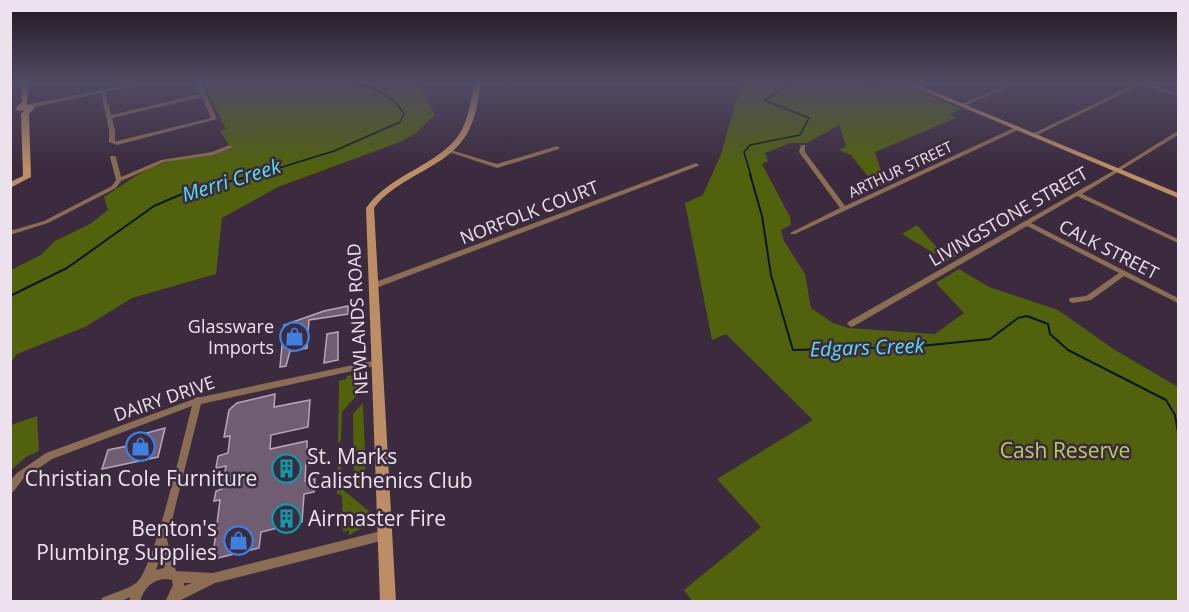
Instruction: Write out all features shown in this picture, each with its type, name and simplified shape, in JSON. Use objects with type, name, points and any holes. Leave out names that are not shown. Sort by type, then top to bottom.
[{"type":"street","points":[[10,186],[25,180],[27,175],[25,112]]},
{"type":"street","points":[[108,112],[112,142],[214,119],[211,112]]},
{"type":"street","points":[[109,117],[132,112]]},
{"type":"street","name":"NEWLANDS ROAD","points":[[388,602],[370,207],[374,201],[449,151],[466,130],[471,112]]},
{"type":"street","points":[[977,112],[1179,196]]},
{"type":"street","points":[[1033,135],[1083,112]]},
{"type":"street","name":"ARTHUR STREET","points":[[793,233],[1017,128]]},
{"type":"street","name":"LIVINGSTONE STREET","points":[[851,324],[1179,133]]},
{"type":"street","points":[[117,142],[112,147],[119,180]]},
{"type":"street","points":[[803,146],[802,152],[844,208]]},
{"type":"street","points":[[10,232],[46,222],[114,188],[119,180],[163,161],[213,153],[229,147]]},
{"type":"street","points":[[449,151],[497,166],[557,148]]},
{"type":"street","name":"NORFOLK COURT","points":[[373,286],[696,165]]},
{"type":"street","points":[[1077,194],[1179,241]]},
{"type":"street","name":"CALK STREET","points":[[1026,223],[1179,301]]},
{"type":"street","points":[[1073,300],[1088,298],[1124,273]]},
{"type":"street","name":"DAIRY DRIVE","points":[[10,489],[20,476],[49,456],[198,400],[377,363]]},
{"type":"street","points":[[134,602],[162,540],[198,400]]},
{"type":"street","points":[[172,599],[214,578],[385,535]]},
{"type":"street","points":[[162,540],[179,586],[172,599]]},
{"type":"street","points":[[106,602],[159,573],[214,578]]},
{"type":"green space","points":[[217,112],[433,112],[435,115],[416,133],[400,142],[278,187],[222,218],[216,274],[132,298],[85,327],[17,354],[11,362],[11,270],[41,255],[55,241],[90,224],[108,210],[104,197],[143,172],[165,162],[231,148],[220,131],[226,129]]},
{"type":"green space","name":"Cash Reserve","points":[[733,112],[955,112],[949,114],[956,118],[875,152],[885,184],[877,188],[851,155],[839,150],[846,146],[839,125],[807,143],[790,143],[765,153],[768,161],[762,164],[790,217],[791,225],[781,230],[784,241],[805,274],[811,308],[833,323],[848,328],[935,334],[964,313],[936,283],[959,269],[989,287],[1058,310],[1115,350],[1178,387],[1178,601],[692,601],[684,590],[761,527],[717,479],[813,420],[726,334],[712,340],[685,203],[703,195],[721,154]]},
{"type":"green space","points":[[917,225],[939,250],[956,250],[961,253],[947,261],[902,234]]},
{"type":"green space","points":[[356,375],[366,378],[366,385],[342,412],[341,440],[338,444],[339,381],[346,379],[347,376]]},
{"type":"green space","points":[[363,403],[366,489],[354,482],[353,414]]},
{"type":"green space","points":[[37,416],[39,451],[26,457],[11,470],[11,425]]},
{"type":"green space","points":[[338,455],[341,457],[342,489],[370,512],[364,527],[349,535],[349,530],[343,532],[342,495],[337,494]]},
{"type":"building","name":"Glassware Imports","points":[[348,306],[348,314],[309,320],[307,348],[290,351],[286,366],[280,367],[284,325],[324,311]]},
{"type":"building","points":[[338,332],[338,360],[324,363],[327,334]]},
{"type":"building","points":[[275,394],[274,407],[310,400],[308,427],[271,435],[270,449],[307,441],[307,451],[315,450],[314,459],[306,461],[305,481],[315,479],[314,492],[304,494],[302,522],[261,532],[259,548],[218,558],[213,555],[220,500],[214,501],[216,491],[222,489],[226,466],[216,468],[218,456],[228,453],[230,436],[224,437],[229,410],[237,403]]},
{"type":"building","name":"Christian Cole Furniture","points":[[165,428],[158,457],[102,469],[108,450],[137,444],[139,435]]},
{"type":"waterway","name":"Merri Creek","points":[[253,176],[334,151],[400,122],[404,114],[402,112]]},
{"type":"waterway","name":"Edgars Creek","points":[[751,176],[744,152],[750,145],[800,135],[809,118],[793,112]]},
{"type":"waterway","name":"Merri Creek","points":[[10,296],[67,268],[154,206],[187,192],[259,174]]},
{"type":"waterway","name":"Edgars Creek","points":[[750,174],[762,216],[771,275],[793,350],[911,347],[990,339],[1018,318],[1027,316],[1048,324],[1050,334],[1068,350],[1166,400],[1175,415],[1178,433]]},
{"type":"place","name":"Glassware Imports","points":[[295,336]]},
{"type":"place","name":"Christian Cole Furniture","points":[[141,447]]},
{"type":"place","name":"St. Marks Calisthenics Club","points":[[286,468]]},
{"type":"place","name":"Airmaster Fire","points":[[287,518]]},
{"type":"place","name":"Benton's Plumbing Supplies","points":[[238,540]]}]
